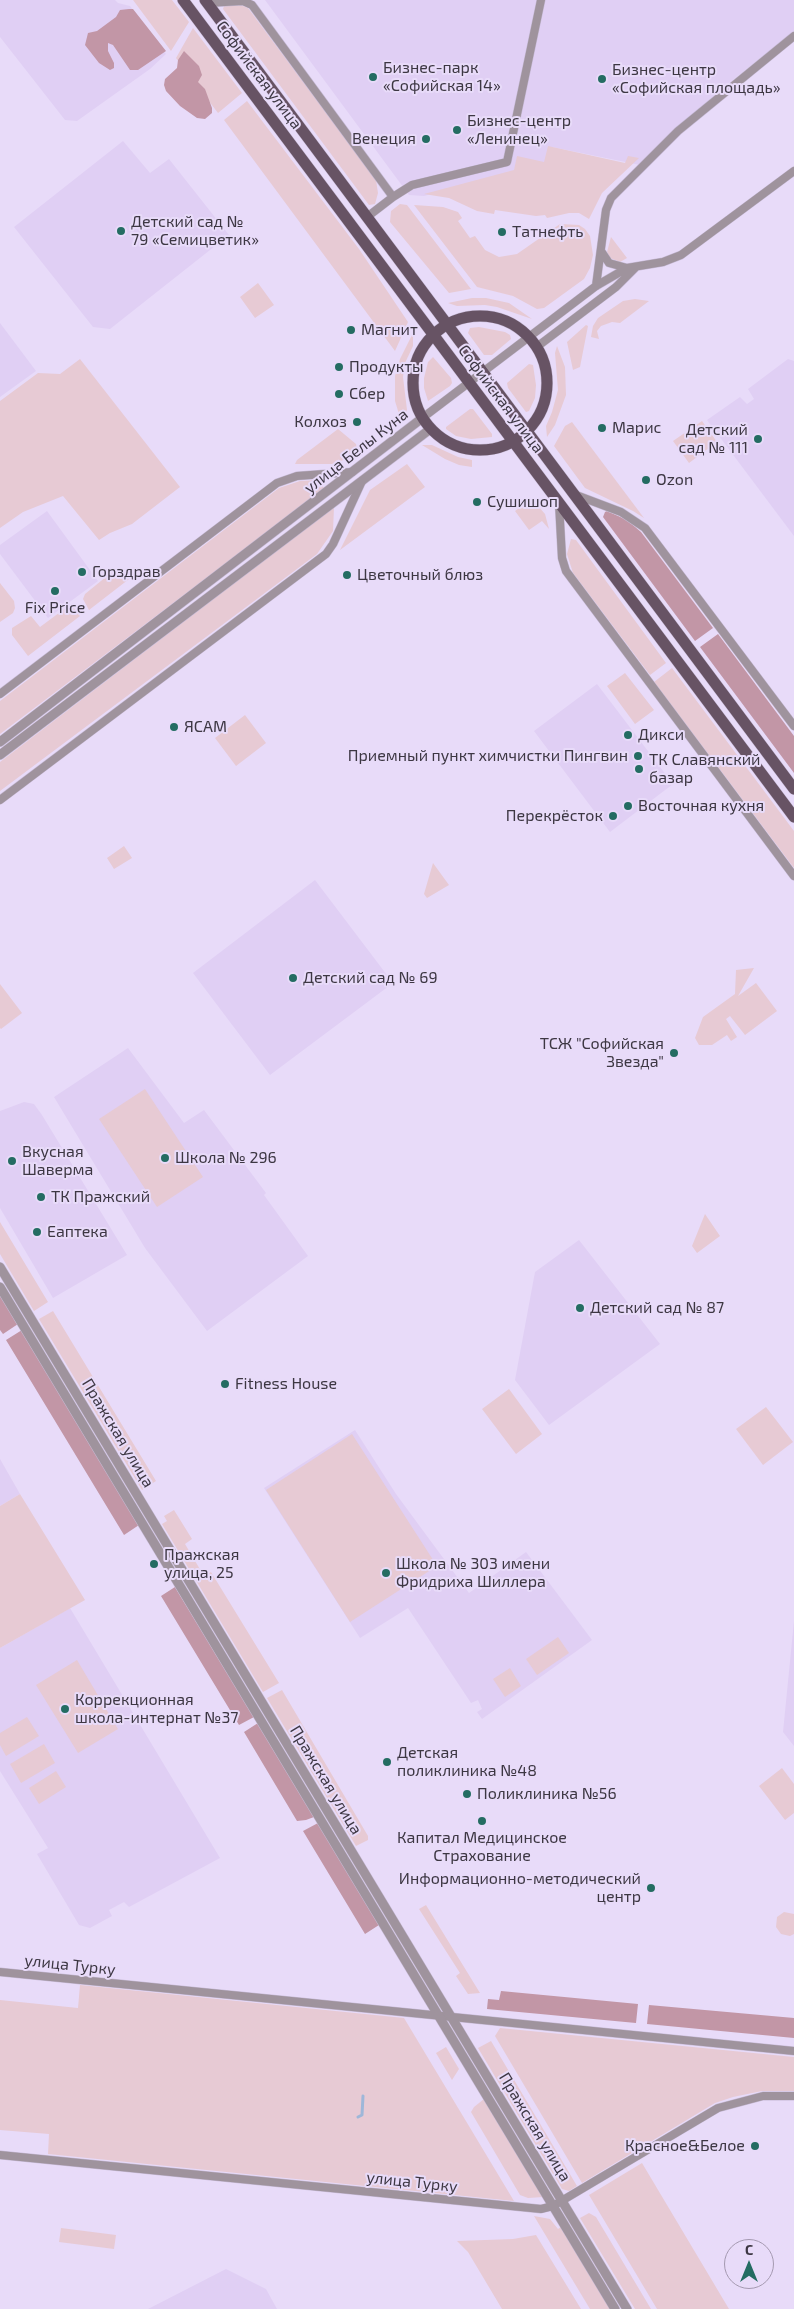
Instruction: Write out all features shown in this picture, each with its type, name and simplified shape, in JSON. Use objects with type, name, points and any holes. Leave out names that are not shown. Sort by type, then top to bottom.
[{"type":"main road","name":"Софийская улица","points":[[183,0],[794,817]]},
{"type":"main road","name":"Софийская улица","points":[[206,1],[794,789]]},
{"type":"main road","points":[[473,317],[507,322],[530,336],[538,346],[546,365],[547,386],[544,406],[528,432],[514,442],[495,448],[470,449],[446,441],[429,430],[421,419],[414,396],[415,371],[423,348],[433,334],[447,324],[473,317]]},
{"type":"street","points":[[367,217],[393,196],[412,185],[506,162],[541,0]]},
{"type":"street","points":[[206,1],[243,1],[252,5],[393,196]]},
{"type":"street","points":[[596,286],[606,210],[616,192],[684,126],[794,36]]},
{"type":"street","points":[[601,251],[609,263],[631,268],[663,262],[680,255],[794,170]]},
{"type":"street","points":[[538,346],[616,287],[631,268]]},
{"type":"street","name":"улица Белы Куна","points":[[0,742],[596,286],[631,268]]},
{"type":"street","name":"улица Белы Куна","points":[[0,755],[429,430]]},
{"type":"street","points":[[0,694],[277,483],[297,476],[354,472]]},
{"type":"street","points":[[0,800],[326,554],[333,544],[363,479]]},
{"type":"street","points":[[575,495],[621,512],[645,528],[794,726]]},
{"type":"street","points":[[559,503],[562,558],[566,572],[794,876]]},
{"type":"street","name":"Пражская улица","points":[[0,1267],[627,2309]]},
{"type":"street","name":"Пражская улица","points":[[0,1287],[615,2309]]},
{"type":"street","name":"улица Турку","points":[[0,1972],[794,2051]]},
{"type":"street","name":"улица Турку","points":[[0,2154],[541,2209],[562,2201],[718,2108],[763,2096],[794,2096]]},
{"type":"shaded area","points":[[0,0],[115,0],[118,3],[130,6],[166,54],[150,69],[77,121],[65,120],[0,37]]},
{"type":"shaded area","points":[[133,0],[172,0],[189,22],[171,51]]},
{"type":"shaded area","points":[[265,0],[794,0],[794,31],[720,90],[640,165],[552,147],[547,166],[517,169],[506,175],[424,196],[409,195]]},
{"type":"shaded area","points":[[241,5],[248,8],[376,180],[378,193],[375,204],[369,205],[223,9],[224,6]]},
{"type":"shaded area","points":[[133,9],[166,51],[138,70],[130,70],[113,45],[108,43],[108,51],[114,63],[114,68],[110,70],[99,63],[85,45],[88,33],[97,31],[116,17],[120,10]]},
{"type":"shaded area","points":[[193,28],[242,93],[218,113],[176,58]]},
{"type":"shaded area","points":[[184,51],[199,66],[202,75],[198,82],[205,89],[212,108],[212,113],[205,119],[197,118],[180,106],[166,91],[164,85],[165,79],[177,68],[178,60]]},
{"type":"shaded area","points":[[247,101],[359,249],[408,322],[395,351],[224,120]]},
{"type":"shaded area","name":"Детский сад № 79 «Семицветик»","points":[[123,141],[150,173],[169,159],[229,235],[110,329],[93,327],[14,227]]},
{"type":"shaded area","points":[[548,146],[625,163],[628,156],[639,158],[602,193],[589,219],[579,213],[569,213],[547,218],[545,215],[536,216],[495,210],[494,214],[477,211],[449,198],[424,194],[514,170],[517,156],[544,162]]},
{"type":"shaded area","points":[[400,204],[407,205],[471,289],[449,293],[390,222],[391,211]]},
{"type":"shaded area","points":[[414,205],[443,207],[458,212],[462,218],[458,221],[470,238],[475,236],[485,250],[499,257],[517,254],[560,224],[579,225],[590,236],[593,255],[590,268],[584,279],[544,308],[537,309],[513,296],[477,287]]},
{"type":"shaded area","points":[[611,237],[627,258],[620,262],[610,258],[607,252]]},
{"type":"shaded area","points":[[258,283],[274,305],[255,318],[240,297]]},
{"type":"shaded area","points":[[472,298],[486,298],[509,303],[532,319],[497,307],[485,305],[457,306],[448,303]]},
{"type":"shaded area","points":[[635,299],[649,301],[620,323],[612,322],[601,326],[597,331],[599,339],[591,337],[593,326],[598,318],[623,301]]},
{"type":"shaded area","points":[[0,323],[36,371],[0,397]]},
{"type":"shaded area","points":[[586,325],[588,326],[580,367],[573,370],[567,342]]},
{"type":"shaded area","points":[[479,327],[505,332],[510,335],[511,339],[492,355],[484,355],[468,333],[470,328]]},
{"type":"shaded area","points":[[413,333],[413,346],[405,363],[403,377],[407,410],[402,424],[395,401],[395,376],[400,359]]},
{"type":"shaded area","points":[[557,346],[565,367],[566,395],[555,425],[547,437],[546,426],[558,390],[555,353]]},
{"type":"shaded area","points":[[433,357],[451,378],[452,383],[428,401],[424,388],[424,378],[428,362]]},
{"type":"shaded area","points":[[80,359],[180,487],[132,524],[99,540],[63,496],[23,512],[0,528],[0,401],[38,373],[60,374]]},
{"type":"shaded area","name":"Детский сад № 111","points":[[788,359],[794,361],[794,536],[707,420],[740,397],[747,404],[754,399],[748,389]]},
{"type":"shaded area","points":[[529,364],[533,365],[536,385],[535,398],[529,411],[526,412],[508,388],[507,383]]},
{"type":"shaded area","points":[[470,409],[473,409],[492,434],[492,437],[471,439],[456,436],[446,429],[446,427]]},
{"type":"shaded area","points":[[702,421],[717,442],[689,463],[673,441]]},
{"type":"shaded area","points":[[572,422],[644,518],[585,488],[554,446],[565,426]]},
{"type":"shaded area","points":[[338,429],[356,444],[357,451],[355,456],[332,464],[295,464],[297,460]]},
{"type":"shaded area","points":[[422,445],[432,445],[458,457],[472,460],[472,467],[459,465],[445,459]]},
{"type":"shaded area","points":[[407,464],[425,487],[340,550],[370,490]]},
{"type":"shaded area","points":[[320,480],[324,489],[0,734],[0,701],[279,488],[300,481]]},
{"type":"shaded area","points":[[528,501],[534,508],[538,506],[545,514],[549,529],[542,521],[529,530],[515,511]]},
{"type":"shaded area","points":[[334,507],[333,531],[317,554],[0,791],[0,762]]},
{"type":"shaded area","points":[[47,511],[98,581],[48,618],[0,554],[0,545]]},
{"type":"shaded area","points":[[607,511],[627,520],[641,532],[713,628],[695,641],[603,517]]},
{"type":"shaded area","points":[[571,539],[576,540],[666,663],[650,675],[573,573],[567,554]]},
{"type":"shaded area","points":[[136,567],[142,569],[89,610],[83,599],[85,594],[112,572]]},
{"type":"shaded area","points":[[0,583],[14,601],[15,608],[13,613],[0,622]]},
{"type":"shaded area","points":[[67,607],[74,608],[80,616],[28,656],[12,635],[12,628],[31,616],[40,627]]},
{"type":"shaded area","points":[[718,634],[794,736],[794,773],[700,647]]},
{"type":"shaded area","points":[[672,668],[794,831],[794,868],[654,682]]},
{"type":"shaded area","points":[[625,673],[654,710],[635,724],[607,686]]},
{"type":"shaded area","points":[[597,684],[673,784],[610,832],[534,731]]},
{"type":"shaded area","points":[[245,715],[266,743],[236,766],[215,738]]},
{"type":"shaded area","points":[[124,846],[132,858],[114,869],[107,858]]},
{"type":"shaded area","points":[[433,863],[449,885],[427,898],[424,894]]},
{"type":"shaded area","name":"Детский сад № 69","points":[[315,880],[393,983],[270,1075],[193,973]]},
{"type":"shaded area","points":[[754,968],[738,996],[756,983],[777,1011],[745,1035],[730,1016],[726,1019],[737,1037],[731,1041],[727,1035],[712,1045],[699,1045],[695,1038],[703,1017],[735,994],[736,970]]},
{"type":"shaded area","points":[[0,984],[22,1013],[1,1029],[0,1028]]},
{"type":"shaded area","name":"Школа № 296","points":[[128,1048],[184,1123],[204,1110],[266,1193],[264,1195],[308,1256],[207,1331],[145,1248],[54,1097]]},
{"type":"shaded area","points":[[145,1089],[203,1177],[157,1207],[99,1119]]},
{"type":"shaded area","points":[[24,1102],[34,1104],[42,1115],[127,1255],[53,1298],[0,1208],[0,1111]]},
{"type":"shaded area","points":[[705,1214],[720,1236],[697,1253],[692,1246]]},
{"type":"shaded area","points":[[0,1222],[48,1302],[34,1311],[0,1254]]},
{"type":"shaded area","name":"Детский сад № 87","points":[[579,1240],[660,1344],[549,1425],[515,1380],[535,1272]]},
{"type":"shaded area","points":[[0,1295],[18,1324],[3,1334],[0,1330]]},
{"type":"shaded area","points":[[53,1311],[156,1481],[142,1490],[39,1319]]},
{"type":"shaded area","points":[[22,1330],[139,1525],[124,1535],[6,1340]]},
{"type":"shaded area","points":[[509,1389],[542,1434],[516,1454],[482,1409]]},
{"type":"shaded area","points":[[766,1407],[793,1442],[763,1465],[736,1429]]},
{"type":"shaded area","name":"Школа № 303 имени Фридриха Шиллера","points":[[355,1430],[396,1494],[469,1593],[526,1552],[592,1640],[482,1719],[477,1712],[482,1709],[478,1700],[471,1703],[408,1608],[360,1638],[264,1488]]},
{"type":"shaded area","points":[[352,1434],[437,1566],[350,1622],[266,1490]]},
{"type":"shaded area","points":[[0,1459],[20,1494],[0,1506]]},
{"type":"shaded area","points":[[20,1494],[85,1600],[0,1648],[0,1506]]},
{"type":"shaded area","points":[[174,1510],[192,1539],[185,1544],[204,1576],[211,1572],[279,1683],[263,1692],[162,1524],[167,1521],[164,1516]]},
{"type":"shaded area","points":[[175,1587],[254,1717],[239,1725],[161,1596]]},
{"type":"shaded area","name":"Коррекционная школа-интернат №37","points":[[70,1608],[220,1858],[129,1907],[124,1902],[109,1910],[112,1916],[90,1928],[79,1925],[37,1854],[48,1848],[0,1771],[0,1648]]},
{"type":"shaded area","points":[[794,1621],[794,1746],[783,1732]]},
{"type":"shaded area","points":[[558,1637],[569,1653],[537,1675],[526,1659]]},
{"type":"shaded area","points":[[77,1660],[118,1729],[78,1753],[36,1685]]},
{"type":"shaded area","points":[[510,1668],[521,1686],[505,1697],[493,1679]]},
{"type":"shaded area","points":[[282,1690],[368,1836],[368,1840],[356,1846],[267,1698]]},
{"type":"shaded area","points":[[27,1717],[39,1736],[6,1756],[0,1745],[0,1733]]},
{"type":"shaded area","points":[[258,1723],[314,1817],[297,1821],[244,1732]]},
{"type":"shaded area","points":[[44,1744],[55,1763],[21,1783],[10,1764]]},
{"type":"shaded area","points":[[782,1768],[794,1784],[794,1813],[785,1820],[759,1786]]},
{"type":"shaded area","points":[[56,1771],[66,1787],[39,1804],[29,1788]]},
{"type":"shaded area","points":[[318,1823],[379,1925],[365,1934],[303,1831]]},
{"type":"shaded area","points":[[426,1905],[480,1993],[468,1994],[456,1976],[460,1973],[419,1909]]},
{"type":"shaded area","points":[[784,1912],[794,1914],[794,1934],[790,1936],[781,1934],[776,1927],[777,1917]]},
{"type":"shaded area","points":[[80,1985],[404,2018],[514,2201],[48,2154],[49,2134],[0,2130],[0,2000],[78,2008]]},
{"type":"shaded area","points":[[501,1991],[638,2004],[636,2023],[487,2009],[488,1999],[499,2000]]},
{"type":"shaded area","points":[[649,2005],[794,2018],[794,2038],[647,2024]]},
{"type":"shaded area","points":[[500,2028],[794,2057],[794,2091],[762,2091],[715,2103],[582,2183],[495,2036]]},
{"type":"shaded area","points":[[491,2041],[577,2186],[569,2191],[562,2189],[478,2048]]},
{"type":"shaded area","points":[[446,2047],[459,2069],[452,2080],[436,2053]]},
{"type":"shaded area","points":[[484,2099],[543,2197],[528,2198],[520,2195],[471,2112]]},
{"type":"shaded area","points":[[642,2163],[729,2309],[657,2309],[589,2195]]},
{"type":"shaded area","points":[[589,2213],[596,2217],[651,2309],[635,2309],[580,2218]]},
{"type":"shaded area","points":[[534,2216],[550,2219],[558,2229],[561,2227],[610,2309],[590,2309]]},
{"type":"shaded area","points":[[61,2228],[116,2235],[114,2249],[59,2242]]},
{"type":"shaded area","points":[[536,2235],[581,2309],[502,2309],[468,2252],[457,2241],[513,2239]]},
{"type":"shaded area","points":[[226,2269],[266,2289],[277,2309],[148,2309]]},
{"type":"waterway","points":[[358,2117],[362,2115],[363,2096]]},
{"type":"place","name":"Бизнес-парк «Софийская 14»","points":[[373,77]]},
{"type":"place","name":"Бизнес-центр «Софийская площадь»","points":[[602,79]]},
{"type":"place","name":"Бизнес-центр «Ленинец»","points":[[457,130]]},
{"type":"place","name":"Венеция","points":[[426,139]]},
{"type":"place","name":"Детский сад № 79 «Семицветик»","points":[[121,231]]},
{"type":"place","name":"Татнефть","points":[[502,232]]},
{"type":"place","name":"Магнит","points":[[351,330]]},
{"type":"place","name":"Продукты","points":[[339,367]]},
{"type":"place","name":"Сбер","points":[[339,394]]},
{"type":"place","name":"Колхоз","points":[[357,422]]},
{"type":"place","name":"Марис","points":[[602,428]]},
{"type":"place","name":"Детский сад № 111","points":[[758,439]]},
{"type":"place","name":"Ozon","points":[[646,480]]},
{"type":"place","name":"Сушишоп","points":[[477,502]]},
{"type":"place","name":"Горздрав","points":[[82,572]]},
{"type":"place","name":"Цветочный блюз","points":[[347,575]]},
{"type":"place","name":"Fix Price","points":[[55,591]]},
{"type":"place","name":"ЯСАМ","points":[[174,727]]},
{"type":"place","name":"Дикси","points":[[628,735]]},
{"type":"place","name":"Приемный пункт химчистки Пингвин","points":[[638,756]]},
{"type":"place","name":"ТК Славянский базар","points":[[639,769]]},
{"type":"place","name":"Восточная кухня","points":[[628,806]]},
{"type":"place","name":"Перекрёсток","points":[[613,816]]},
{"type":"place","name":"Детский сад № 69","points":[[293,978]]},
{"type":"place","name":"ТСЖ \"Софийская Звезда\"","points":[[674,1053]]},
{"type":"place","name":"Школа № 296","points":[[165,1158]]},
{"type":"place","name":"Вкусная Шаверма","points":[[12,1161]]},
{"type":"place","name":"ТК Пражский","points":[[41,1197]]},
{"type":"place","name":"Еаптека","points":[[37,1232]]},
{"type":"place","name":"Детский сад № 87","points":[[580,1308]]},
{"type":"place","name":"Fitness House","points":[[225,1384]]},
{"type":"place","name":"Пражская улица, 25","points":[[154,1564]]},
{"type":"place","name":"Школа № 303 имени Фридриха Шиллера","points":[[386,1573]]},
{"type":"place","name":"Коррекционная школа-интернат №37","points":[[65,1709]]},
{"type":"place","name":"Детская поликлиника №48","points":[[387,1762]]},
{"type":"place","name":"Поликлиника №56","points":[[467,1794]]},
{"type":"place","name":"Капитал Медицинское Страхование","points":[[482,1821]]},
{"type":"place","name":"Информационно-методический центр","points":[[651,1888]]},
{"type":"place","name":"Красное&Белое","points":[[755,2146]]}]
